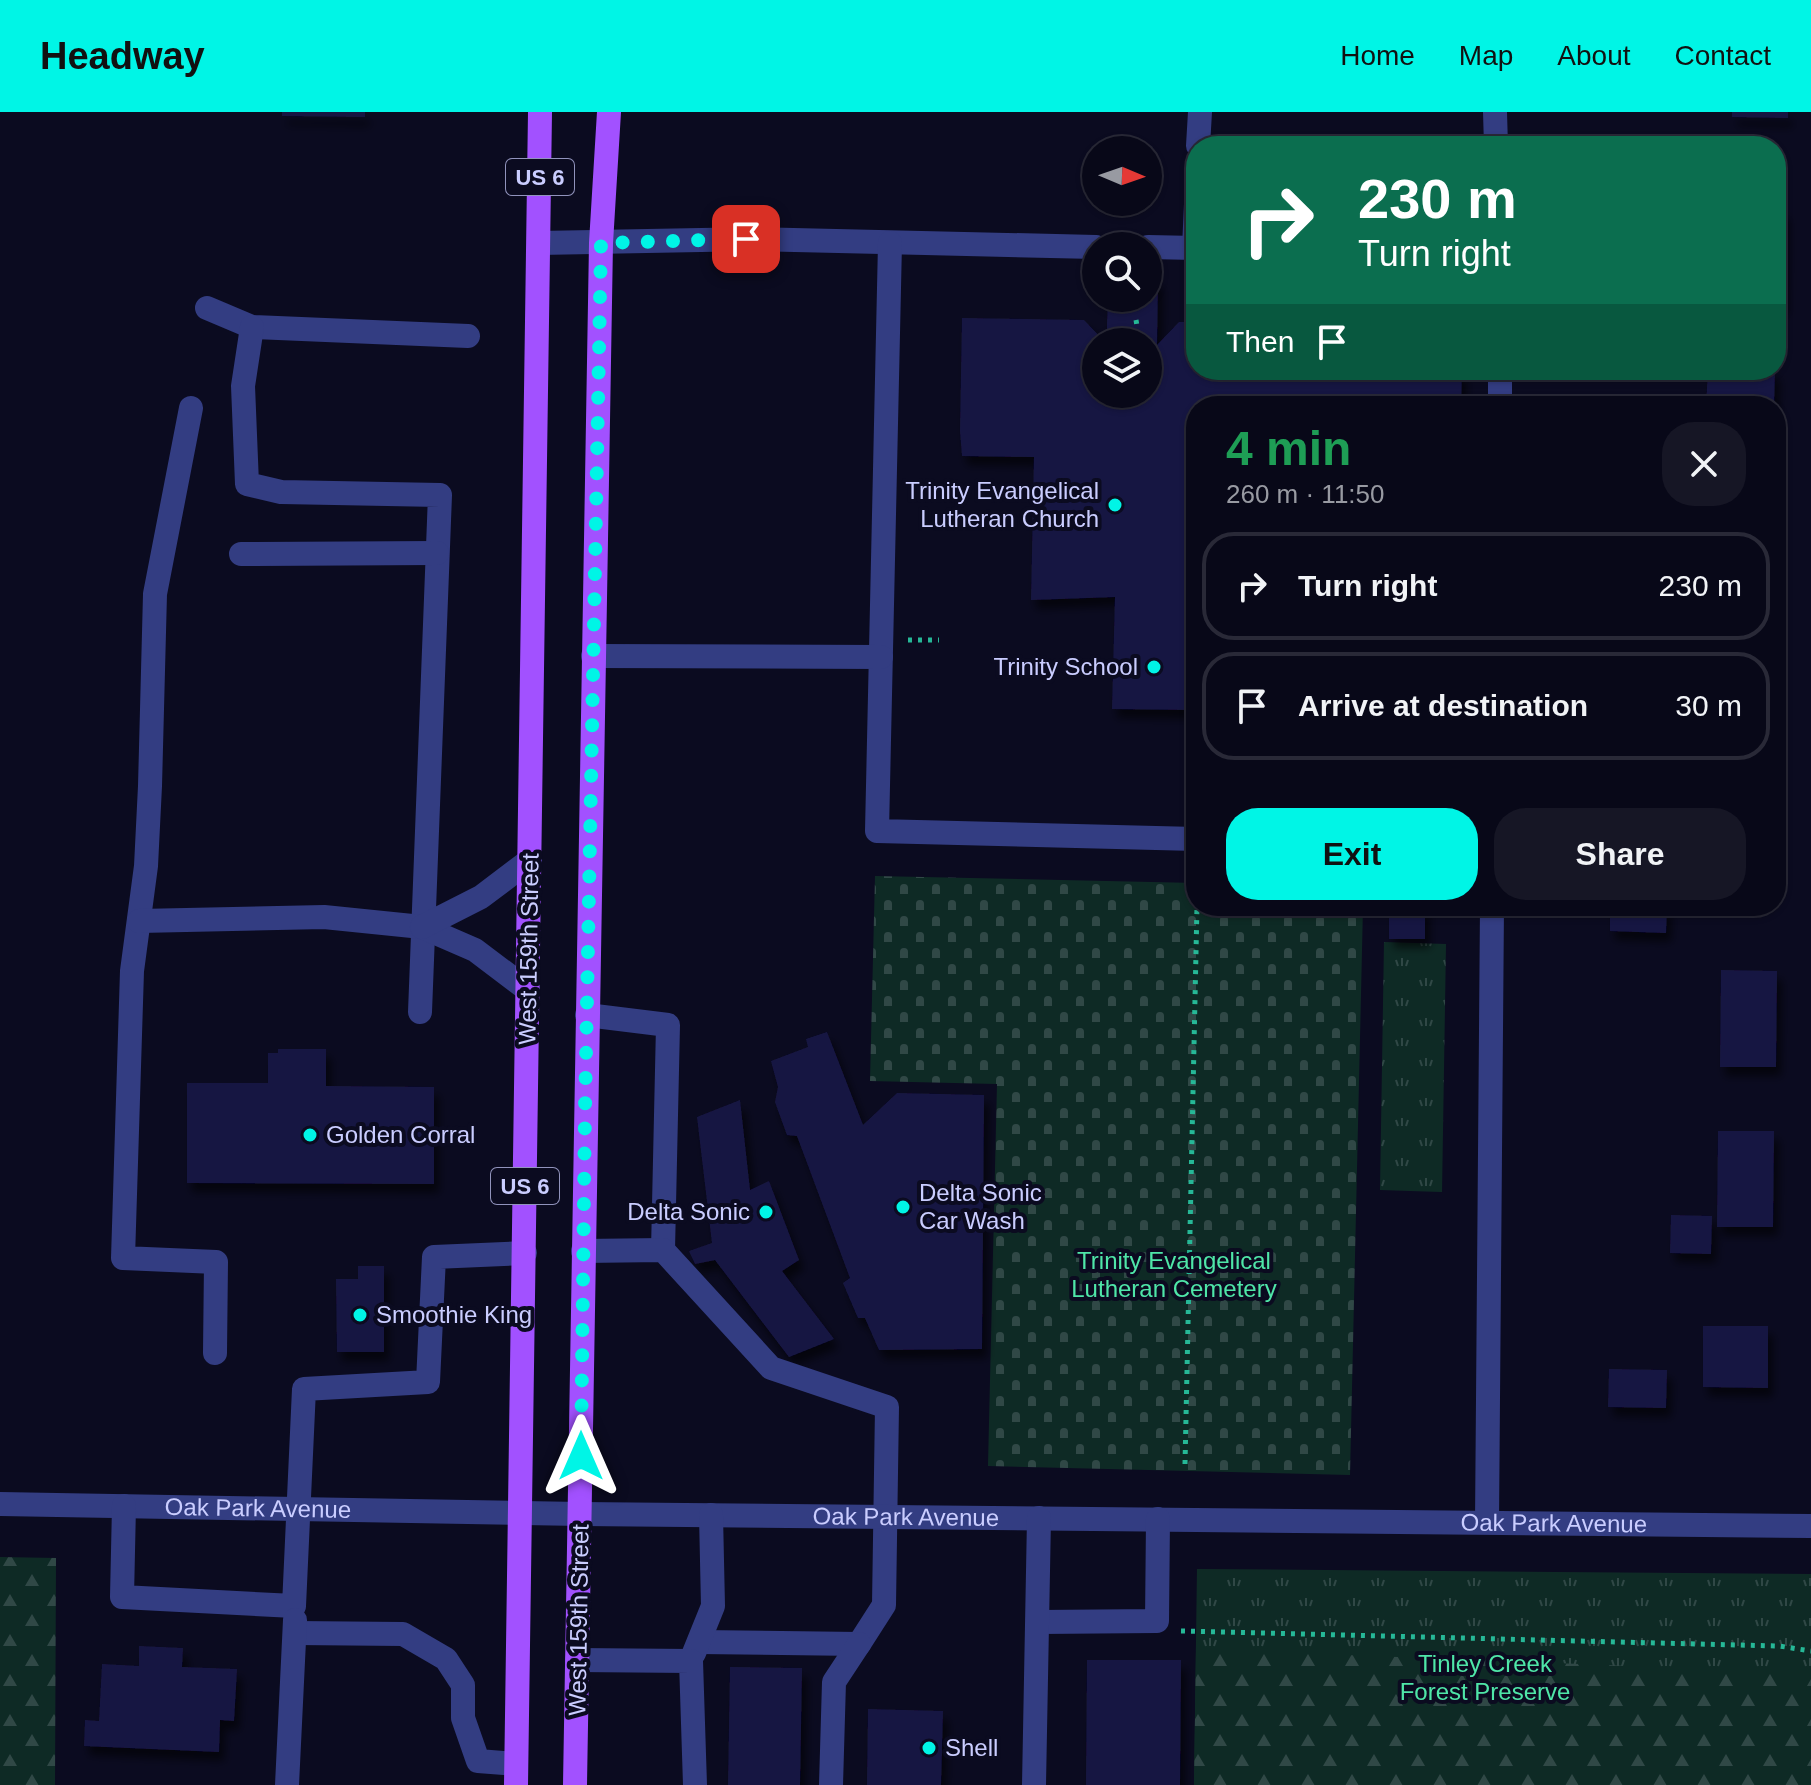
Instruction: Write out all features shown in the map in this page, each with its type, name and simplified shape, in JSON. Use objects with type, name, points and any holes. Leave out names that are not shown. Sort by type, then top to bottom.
[{"type":"main road","name":"West 159th Street","points":[[516,1774],[540,112]]},
{"type":"main road","name":"West 159th Street","points":[[575,1785],[601,243],[609,112]]},
{"type":"street","points":[[1199,136],[1200,112]]},
{"type":"street","points":[[1495,112],[1496,136]]},
{"type":"street","points":[[539,243],[755,239],[1082,247]]},
{"type":"street","points":[[890,243],[877,831],[1186,839]]},
{"type":"street","points":[[1162,247],[1186,248]]},
{"type":"street","points":[[207,308],[252,327],[468,336]]},
{"type":"street","points":[[252,327],[243,386],[247,484],[281,492],[440,495],[420,1012]]},
{"type":"street","points":[[191,408],[155,594],[146,866],[132,971],[123,1258],[216,1262],[215,1353]]},
{"type":"street","points":[[241,554],[437,553]]},
{"type":"street","points":[[593,656],[881,657]]},
{"type":"street","points":[[422,927],[481,897],[530,860]]},
{"type":"street","points":[[1487,1522],[1492,916]]},
{"type":"street","points":[[139,921],[324,917],[422,927],[475,950],[528,990]]},
{"type":"street","points":[[587,1015],[668,1025],[663,1250],[771,1368],[887,1407],[884,1605],[834,1682],[831,1785]]},
{"type":"street","points":[[583,1251],[663,1250]]},
{"type":"street","points":[[287,1785],[304,1389],[428,1382],[434,1257],[525,1253]]},
{"type":"street","name":"Oak Park Avenue","points":[[0,1504],[581,1514],[1811,1526]]},
{"type":"street","points":[[124,1506],[122,1597],[294,1606]]},
{"type":"street","points":[[695,1785],[695,1651],[713,1606],[711,1515]]},
{"type":"street","points":[[1034,1785],[1039,1518]]},
{"type":"street","points":[[1039,1622],[1157,1621],[1158,1519]]},
{"type":"street","points":[[295,1633],[403,1634],[446,1659],[463,1685],[463,1718],[478,1773],[516,1774]]},
{"type":"street","points":[[577,1660],[859,1644]]},
{"type":"path","points":[[1185,1464],[1197,916]]},
{"type":"path","points":[[1157,1621],[1183,1632],[1779,1646],[1811,1651]]},
{"type":"green space","name":"Trinity Evangelical Lutheran Cemetery","points":[[875,876],[1186,883],[1186,916],[1363,916],[1350,1475],[988,1466],[997,1084],[870,1081]]},
{"type":"green space","points":[[1384,942],[1446,944],[1442,1192],[1380,1190]]},
{"type":"green space","points":[[0,1557],[56,1558],[55,1785],[0,1785]]},
{"type":"green space","name":"Tinley Creek Forest Preserve","points":[[1197,1569],[1811,1574],[1811,1785],[1194,1785]]},
{"type":"green space","points":[[1196,1649],[1782,1672],[1811,1678],[1811,1785],[1194,1785]]},
{"type":"building","points":[[282,112],[365,112],[365,117],[282,116]]},
{"type":"building","points":[[1732,112],[1788,112],[1788,118],[1732,117]]},
{"type":"building","name":"Trinity Evangelical Lutheran Church","points":[[1107,312],[1157,312],[1157,328],[1107,328]]},
{"type":"building","name":"Trinity Evangelical Lutheran Church","points":[[962,318],[1084,320],[1092,328],[1082,328],[1082,408],[1162,408],[1162,340],[1179,322],[1186,322],[1186,380],[1462,380],[1461,396],[1186,396],[1186,710],[1112,709],[1115,597],[1031,600],[1034,457],[962,456]]},
{"type":"building","points":[[1707,380],[1775,380],[1774,396],[1707,396]]},
{"type":"building","points":[[1389,916],[1425,916],[1425,939],[1389,939]]},
{"type":"building","points":[[1610,916],[1667,916],[1666,933],[1610,931]]},
{"type":"building","points":[[1721,970],[1777,971],[1776,1067],[1720,1067]]},
{"type":"building","name":"Delta Sonic Car Wash","points":[[827,1032],[863,1125],[897,1093],[984,1095],[982,1349],[879,1350],[865,1318],[858,1318],[843,1283],[850,1278],[797,1136],[787,1135],[775,1102],[778,1087],[771,1061],[808,1047],[806,1039]]},
{"type":"building","name":"Golden Corral","points":[[278,1049],[326,1049],[326,1086],[434,1087],[434,1184],[187,1183],[187,1083],[268,1083],[268,1053],[278,1053]]},
{"type":"building","name":"Delta Sonic","points":[[740,1100],[750,1190],[769,1181],[799,1260],[782,1271],[834,1339],[789,1357],[715,1260],[695,1264],[689,1251],[712,1243],[697,1117]]},
{"type":"building","points":[[1718,1131],[1774,1131],[1773,1227],[1717,1227]]},
{"type":"building","points":[[1671,1215],[1712,1216],[1711,1254],[1670,1253]]},
{"type":"building","name":"Smoothie King","points":[[358,1266],[384,1266],[384,1352],[337,1352],[336,1279],[358,1279]]},
{"type":"building","points":[[1703,1326],[1768,1326],[1768,1388],[1703,1387]]},
{"type":"building","points":[[1609,1369],[1667,1370],[1666,1408],[1608,1407]]},
{"type":"building","points":[[139,1646],[183,1648],[182,1667],[237,1669],[234,1721],[220,1720],[219,1752],[84,1746],[85,1720],[99,1721],[102,1664],[139,1666]]},
{"type":"building","points":[[1087,1660],[1181,1660],[1180,1785],[1086,1785]]},
{"type":"building","points":[[730,1667],[802,1668],[800,1785],[728,1785]]},
{"type":"building","name":"Shell","points":[[868,1709],[943,1711],[941,1785],[867,1785]]},
{"type":"place","name":"Trinity Evangelical Lutheran Church","points":[[1115,505]]},
{"type":"place","name":"Trinity School","points":[[1154,667]]},
{"type":"place","name":"Golden Corral","points":[[310,1135]]},
{"type":"place","name":"Delta Sonic Car Wash","points":[[903,1207]]},
{"type":"place","name":"Delta Sonic","points":[[766,1212]]},
{"type":"place","name":"Smoothie King","points":[[360,1315]]},
{"type":"place","name":"Shell","points":[[929,1748]]},
{"type":"route","points":[[581,1456],[601,243],[746,239]]}]
